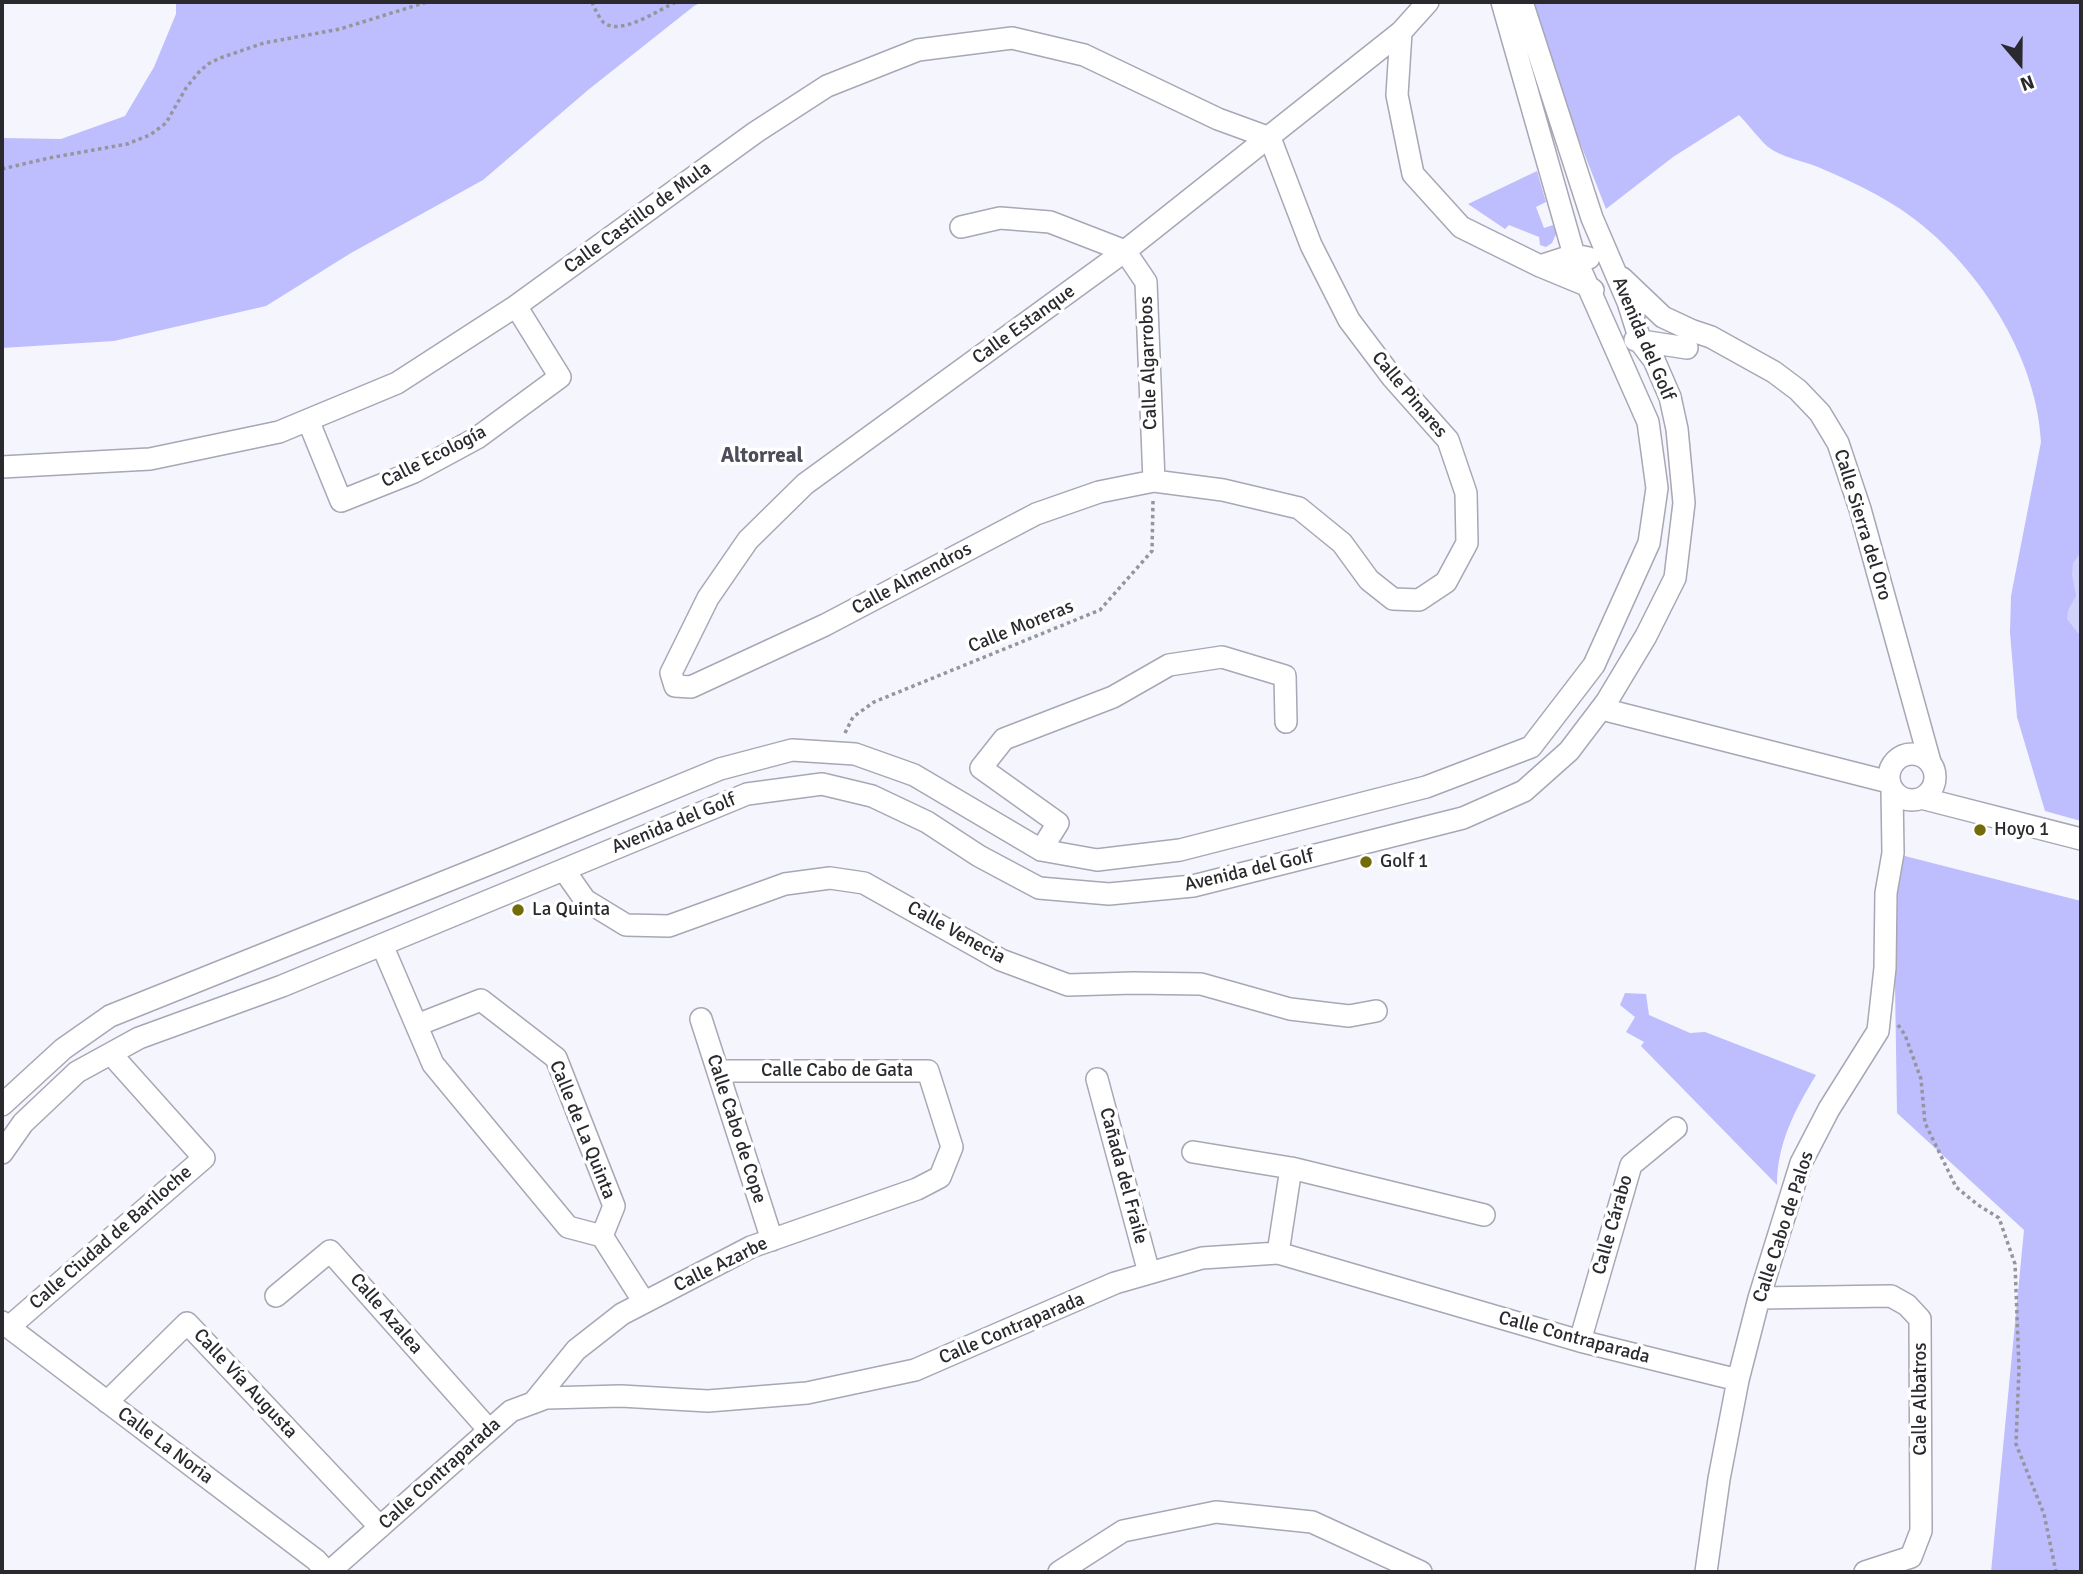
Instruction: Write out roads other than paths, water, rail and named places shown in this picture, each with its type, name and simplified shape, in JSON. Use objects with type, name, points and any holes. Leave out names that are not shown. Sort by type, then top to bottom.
[{"type":"street","name":"Calle Estanque","points":[[675,686],[671,673],[708,598],[748,540],[805,484],[1125,251],[1401,32],[1428,2]]},
{"type":"street","name":"Avenida del Golf","points":[[2,1105],[63,1049],[110,1016],[720,769],[792,750],[855,754],[915,775],[1041,850],[1097,860],[1180,850],[1426,787],[1531,747],[1594,665],[1649,543],[1657,488],[1648,422],[1574,255],[1502,2]]},
{"type":"street","name":"Avenida del Golf","points":[[2,1153],[23,1123],[76,1072],[139,1038],[282,986],[747,794],[822,784],[872,796],[927,822],[979,856],[1039,888],[1109,894],[1193,886],[1463,818],[1524,791],[1569,751],[1602,709],[1646,636],[1675,578],[1684,503],[1677,429],[1670,397],[1654,360],[1641,343],[1628,302],[1592,218],[1522,2]]},
{"type":"street","points":[[1401,32],[1397,94],[1413,174],[1461,227],[1586,285],[1605,299],[1619,328],[1631,339],[1641,343]]},
{"type":"street","name":"Calle Castillo de Mula","points":[[2,467],[150,459],[279,432],[397,383],[516,306],[756,132],[827,86],[918,50],[1012,38],[1084,55],[1218,119],[1270,138]]},
{"type":"street","name":"Calle Pinares","points":[[1154,481],[1223,490],[1298,508],[1342,543],[1369,580],[1393,598],[1419,600],[1446,582],[1466,543],[1466,493],[1448,440],[1392,377],[1349,320],[1311,245],[1270,138]]},
{"type":"street","points":[[961,227],[1000,218],[1050,222],[1125,251]]},
{"type":"street","name":"Calle Algarrobos","points":[[1125,251],[1146,282],[1154,481]]},
{"type":"street","points":[[1541,266],[1574,255],[1591,258],[1614,271]]},
{"type":"street","name":"Calle Sierra del Oro","points":[[1614,271],[1650,307],[1690,340],[1711,337],[1774,372],[1798,390],[1820,413],[1838,443],[1860,509],[1914,713],[1932,770]]},
{"type":"street","name":"Calle Ecología","points":[[308,420],[341,501],[414,472],[477,438],[560,377],[516,306]]},
{"type":"street","points":[[1648,422],[1636,356],[1641,343],[1668,330],[1690,340],[1670,363],[1667,379],[1670,397]]},
{"type":"street","name":"Calle Almendros","points":[[675,686],[691,687],[825,625],[1036,514],[1099,492],[1154,481]]},
{"type":"street","points":[[1041,850],[1058,823],[981,768],[1004,739],[1112,697],[1169,665],[1222,657],[1285,676],[1286,722]]},
{"type":"street","points":[[1602,709],[1890,785],[1901,797],[1971,810],[2081,839]]},
{"type":"street","points":[[1890,785],[1891,767],[1902,756],[1914,713]]},
{"type":"street","points":[[1902,756],[1917,754],[1971,810]]},
{"type":"street","points":[[1918,799],[1931,789],[1932,770]]},
{"type":"street","name":"Calle Cabo de Palos","points":[[1706,1572],[1719,1479],[1738,1380],[1759,1298],[1801,1163],[1829,1109],[1878,1031],[1885,968],[1886,893],[1893,853],[1890,785]]},
{"type":"street","name":"Calle Cabo de Palos","points":[[1893,853],[1918,799]]},
{"type":"street","name":"Calle Venecia","points":[[564,870],[585,900],[626,925],[669,926],[785,884],[830,878],[864,883],[1001,960],[1068,985],[1200,984],[1290,1009],[1349,1016],[1376,1011]]},
{"type":"street","points":[[382,945],[433,1064],[568,1227],[602,1236],[644,1302]]},
{"type":"street","name":"Calle de La Quinta","points":[[417,1025],[481,1000],[556,1058],[614,1206],[602,1236]]},
{"type":"street","name":"Calle Cabo de Cope","points":[[701,1018],[772,1240]]},
{"type":"street","name":"Calle Ciudad de Bariloche","points":[[5,1325],[204,1158],[110,1054]]},
{"type":"street","name":"Calle Cabo de Gata","points":[[718,1071],[928,1071],[952,1147],[940,1177]]},
{"type":"street","name":"Cañada del Fraile","points":[[1097,1079],[1149,1273]]},
{"type":"street","name":"Calle Cárabo","points":[[1580,1341],[1631,1165],[1676,1128]]},
{"type":"street","points":[[1194,1152],[1291,1168],[1484,1215]]},
{"type":"street","points":[[1278,1253],[1291,1168]]},
{"type":"street","name":"Calle Azarbe","points":[[533,1403],[576,1350],[622,1314],[751,1247],[917,1189],[940,1177]]},
{"type":"street","name":"Calle Azalea","points":[[276,1296],[330,1251],[489,1430]]},
{"type":"street","name":"Calle Contraparada","points":[[328,1572],[511,1411],[546,1398],[621,1396],[708,1401],[807,1393],[915,1370],[1115,1283],[1202,1258],[1278,1253],[1580,1341],[1738,1380]]},
{"type":"street","name":"Calle Albatros","points":[[1759,1298],[1891,1296],[1907,1305],[1920,1319],[1921,1531],[1911,1556],[1865,1572]]},
{"type":"street","name":"Calle Vía Augusta","points":[[107,1402],[187,1323],[380,1527]]},
{"type":"street","name":"Calle La Noria","points":[[5,1325],[316,1560],[328,1572]]},
{"type":"street","points":[[1059,1572],[1123,1531],[1216,1512],[1312,1522],[1421,1572]]},
{"type":"place","name":"Hoyo 1","points":[[1980,830]]},
{"type":"place","name":"Golf 1","points":[[1366,862]]},
{"type":"place","name":"La Quinta","points":[[518,910]]},
{"type":"district","name":"Altorreal","points":[[762,456]]}]
